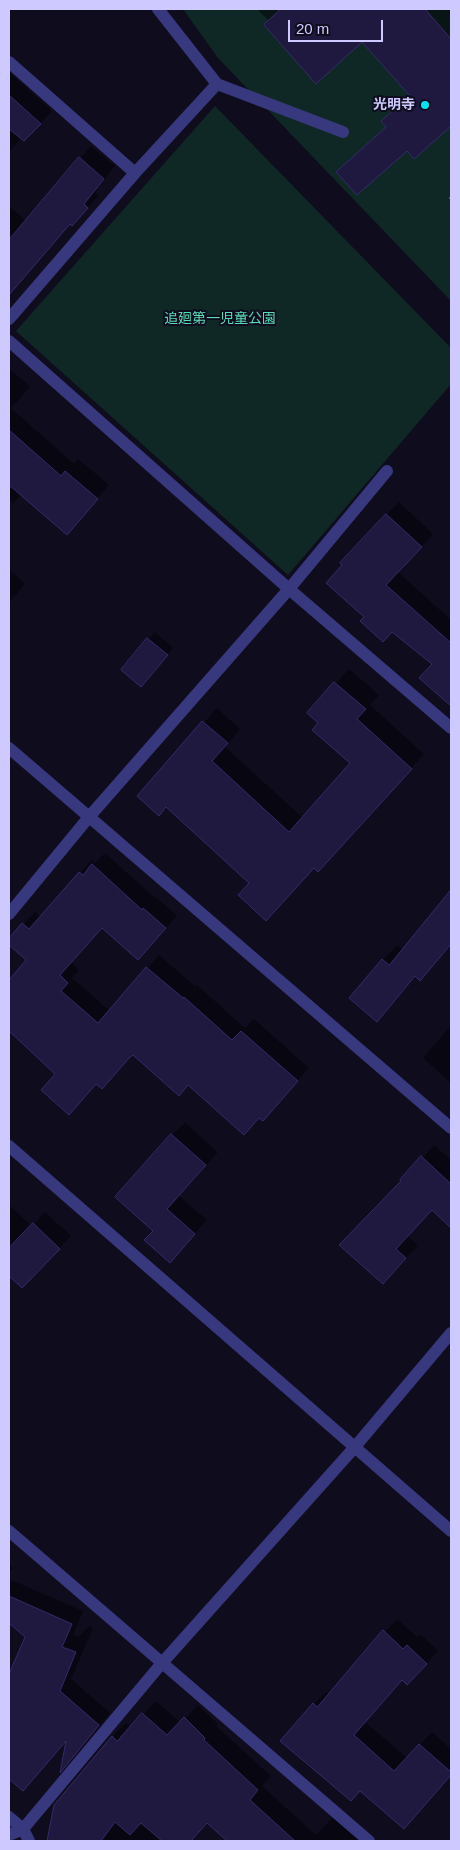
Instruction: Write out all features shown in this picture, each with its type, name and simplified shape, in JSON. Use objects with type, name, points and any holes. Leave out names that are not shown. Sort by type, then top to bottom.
[{"type":"street","points":[[158,9],[217,84],[343,132]]},
{"type":"street","points":[[9,62],[135,173]]},
{"type":"street","points":[[9,319],[135,173],[217,84]]},
{"type":"street","points":[[9,341],[451,728]]},
{"type":"street","points":[[9,914],[89,817],[290,589],[387,471]]},
{"type":"street","points":[[9,748],[451,1128]]},
{"type":"street","points":[[9,1146],[451,1532]]},
{"type":"street","points":[[9,1835],[22,1829],[162,1663],[354,1448],[451,1333]]},
{"type":"street","points":[[9,1530],[369,1841]]},
{"type":"street","points":[[9,1817],[22,1829],[29,1841]]},
{"type":"green space","points":[[183,9],[451,9],[451,301],[218,58]]},
{"type":"green space","name":"追廻第一児童公園","points":[[215,106],[451,348],[451,384],[288,575],[16,331]]},
{"type":"building","name":"光明寺","points":[[281,9],[425,9],[451,39],[451,126],[414,159],[407,151],[357,195],[336,172],[386,127],[381,121],[410,96],[362,42],[316,84],[264,25]]},
{"type":"building","points":[[9,95],[41,124],[24,141],[9,129]]},
{"type":"building","points":[[79,157],[104,179],[84,204],[88,208],[72,226],[70,224],[9,295],[9,240]]},
{"type":"building","points":[[9,430],[61,476],[65,471],[98,499],[67,535],[9,485]]},
{"type":"building","points":[[386,514],[422,547],[386,585],[451,643],[451,706],[419,678],[432,664],[392,632],[383,642],[360,621],[364,617],[326,583],[342,565],[340,563]]},
{"type":"building","points":[[147,638],[168,655],[141,687],[121,670]]},
{"type":"building","points":[[334,682],[366,709],[357,719],[412,769],[318,872],[314,868],[266,921],[238,895],[249,883],[166,807],[159,816],[137,796],[202,721],[228,743],[212,761],[289,832],[350,763],[312,730],[318,723],[307,713]]},
{"type":"building","points":[[92,864],[142,910],[143,908],[166,928],[138,960],[102,928],[60,975],[68,983],[61,991],[98,1023],[146,967],[184,997],[232,1040],[241,1031],[298,1081],[263,1121],[259,1118],[244,1135],[188,1085],[179,1096],[133,1055],[102,1089],[96,1084],[69,1115],[41,1090],[55,1074],[9,1031],[9,980],[26,960],[9,945],[9,938],[22,923],[29,929],[79,872],[83,875]]},
{"type":"building","points":[[451,890],[451,944],[420,981],[415,976],[377,1022],[349,998],[382,959],[389,965]]},
{"type":"building","points":[[171,1134],[206,1165],[167,1209],[195,1234],[170,1263],[144,1240],[153,1231],[115,1197]]},
{"type":"building","points":[[421,1156],[451,1184],[451,1228],[432,1210],[396,1249],[406,1258],[383,1284],[339,1245],[401,1181]]},
{"type":"building","points":[[33,1223],[60,1249],[22,1288],[9,1276],[9,1248]]},
{"type":"building","points":[[9,1596],[72,1624],[62,1647],[76,1652],[60,1691],[99,1725],[60,1773],[66,1741],[23,1791],[9,1779],[9,1674],[25,1637],[9,1623]]},
{"type":"building","points":[[383,1630],[403,1649],[407,1645],[427,1664],[407,1685],[402,1680],[354,1735],[394,1771],[419,1744],[451,1772],[451,1775],[404,1829],[360,1791],[351,1801],[280,1741],[313,1703],[317,1707]]},
{"type":"building","points":[[142,1713],[167,1735],[184,1717],[205,1738],[204,1740],[258,1790],[250,1800],[295,1841],[227,1841],[207,1823],[191,1841],[162,1841],[141,1823],[130,1835],[115,1822],[101,1841],[47,1841],[54,1805],[112,1736],[117,1741]]},
{"type":"place","name":"光明寺","points":[[425,105]]}]
